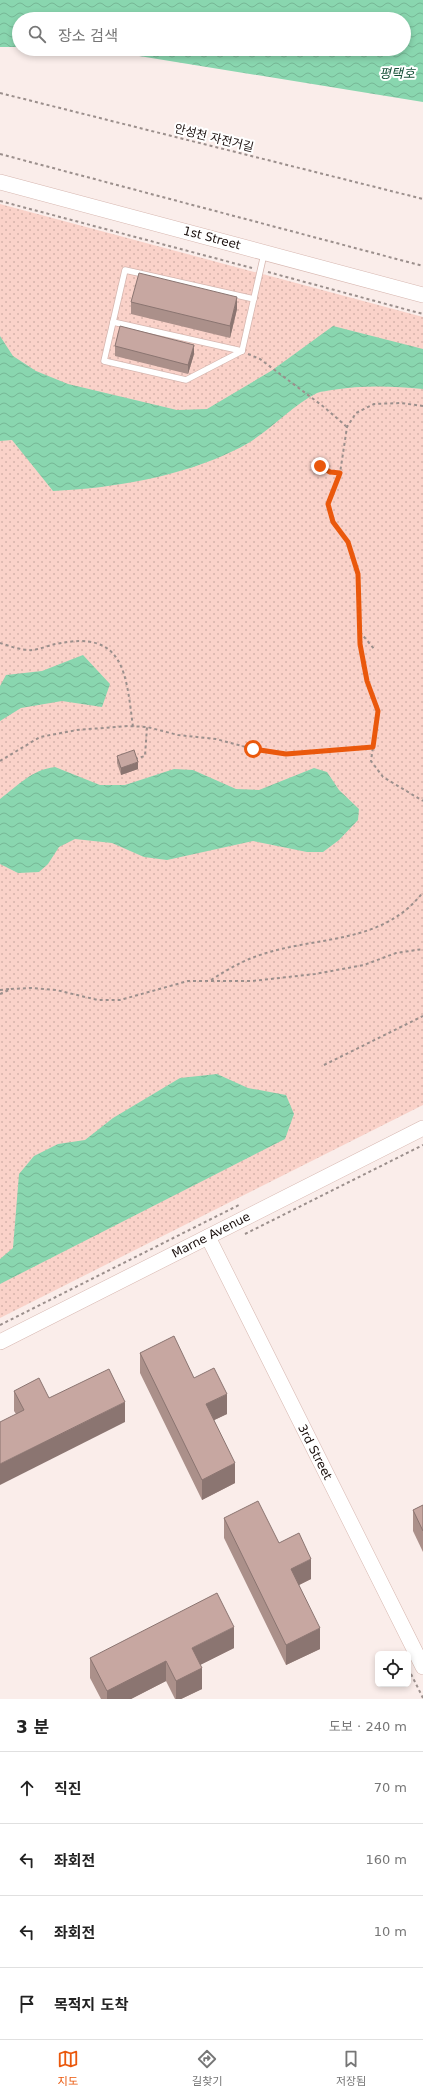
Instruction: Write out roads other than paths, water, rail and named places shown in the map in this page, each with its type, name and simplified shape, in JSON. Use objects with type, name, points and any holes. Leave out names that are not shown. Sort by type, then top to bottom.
[{"type":"street","name":"1st Street","points":[[0,182],[423,295]]},
{"type":"street","name":"Marne Avenue","points":[[0,1342],[423,1128]]},
{"type":"street","name":"3rd Street","points":[[208,1236],[423,1668]]},
{"type":"lane","points":[[242,352],[264,252]]},
{"type":"lane","points":[[242,352],[186,380],[104,361],[125,270],[254,299]]},
{"type":"lane","points":[[113,322],[242,352]]},
{"type":"water","name":"평택호","points":[[0,0],[423,0],[423,102],[139,56],[411,56],[411,12],[12,12],[12,47],[0,47]]},
{"type":"water","points":[[333,326],[423,349],[423,389],[366,387],[343,388],[319,392],[297,406],[257,438],[235,450],[192,467],[169,474],[146,480],[99,487],[53,491],[12,440],[0,441],[0,336],[13,356],[36,371],[68,384],[177,410],[207,409],[271,371]]},
{"type":"water","points":[[83,655],[110,684],[102,707],[62,701],[21,708],[0,721],[0,686],[6,675],[42,671]]},
{"type":"water","points":[[55,767],[100,785],[125,785],[174,769],[193,770],[236,789],[259,790],[314,768],[327,772],[339,790],[359,809],[358,820],[339,840],[323,852],[307,852],[253,841],[167,860],[144,857],[112,843],[75,839],[59,847],[48,864],[39,872],[18,873],[0,864],[0,799],[32,775],[39,771]]},
{"type":"water","points":[[217,1074],[248,1088],[286,1095],[294,1114],[285,1139],[0,1284],[0,1259],[13,1248],[19,1174],[34,1156],[58,1144],[85,1140],[113,1118],[180,1078]]}]
